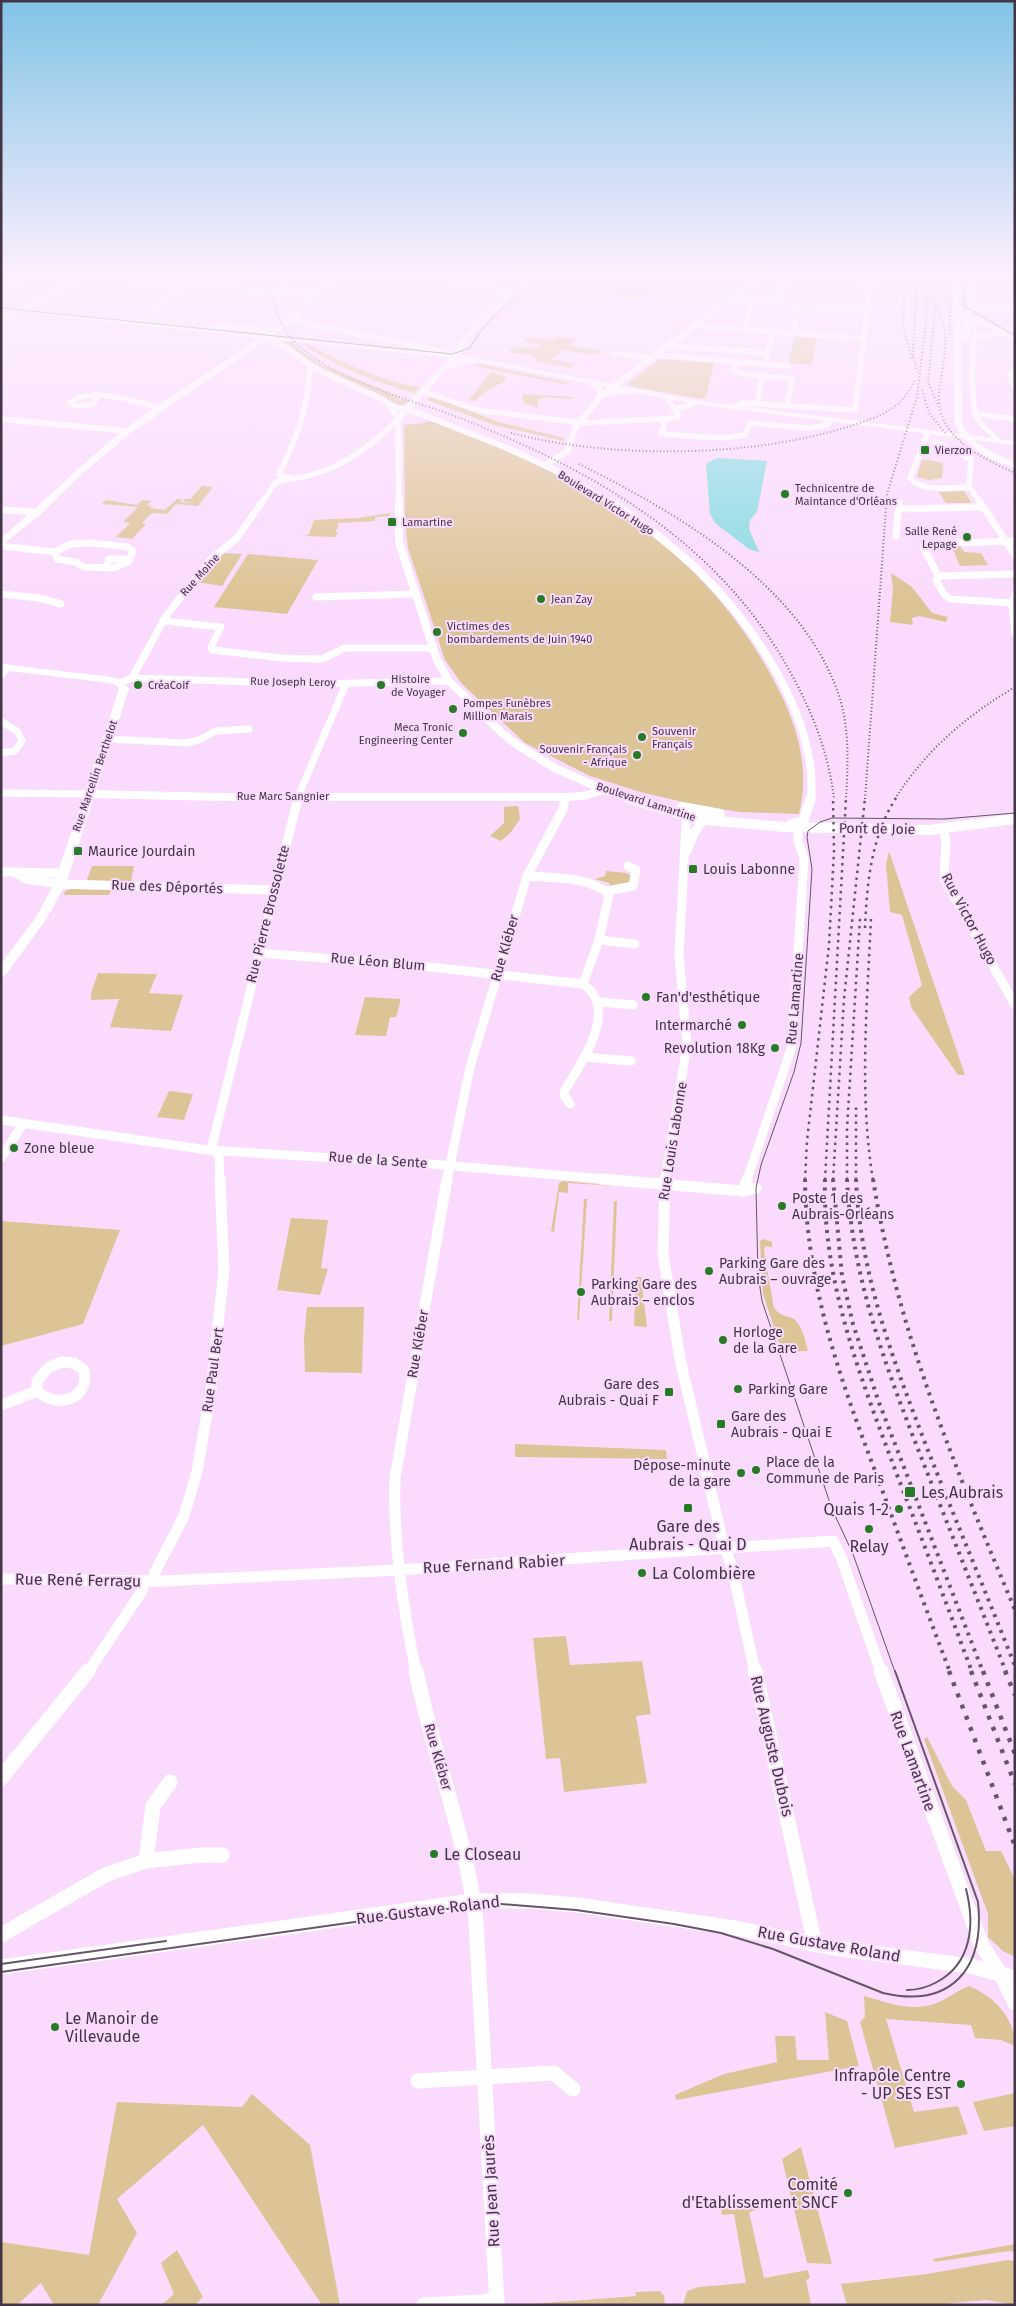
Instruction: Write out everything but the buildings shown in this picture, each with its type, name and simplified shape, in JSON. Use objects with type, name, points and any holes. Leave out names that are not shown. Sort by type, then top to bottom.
[{"type":"main road","points":[[1,545],[80,471],[128,431],[201,382]]},
{"type":"main road","points":[[589,382],[694,402],[732,407],[755,407],[868,425],[990,438],[1015,444]]},
{"type":"main road","points":[[958,382],[958,423],[962,433],[969,441],[1015,465]]},
{"type":"main road","points":[[963,382],[963,415],[974,435],[992,447],[1015,458]]},
{"type":"main road","points":[[3,670],[112,680],[120,683]]},
{"type":"main road","name":"Rue Marcellin Berthelot","points":[[1,973],[41,918],[61,879],[123,693],[124,688],[120,683]]},
{"type":"street","name":"Rue Moine","points":[[134,678],[163,621],[211,559],[237,538],[254,516],[272,485],[278,479],[289,455],[302,414],[308,382]]},
{"type":"street","name":"Boulevard Victor Hugo","points":[[341,382],[382,399],[389,405],[409,408],[476,434],[544,465],[615,505],[680,552],[714,587],[756,640],[793,707],[809,757],[812,794],[808,813],[801,825]]},
{"type":"street","points":[[278,479],[301,477],[330,468],[376,441],[432,382]]},
{"type":"street","points":[[589,382],[610,382]]},
{"type":"street","points":[[589,382],[598,387],[602,394]]},
{"type":"street","points":[[544,465],[568,452],[579,422],[602,394],[621,382]]},
{"type":"street","points":[[626,382],[626,386],[634,391]]},
{"type":"street","points":[[666,420],[661,434],[721,438],[745,435],[750,423],[747,420],[755,407],[761,382]]},
{"type":"street","points":[[787,406],[790,382]]},
{"type":"street","points":[[755,407],[787,406],[854,410],[859,382]]},
{"type":"street","points":[[975,382],[976,414],[990,438]]},
{"type":"street","points":[[602,394],[634,391]]},
{"type":"street","points":[[423,392],[432,393],[478,410],[579,422],[675,419],[678,416],[669,401],[671,398]]},
{"type":"street","points":[[98,396],[133,400],[138,404],[161,408]]},
{"type":"street","points":[[673,408],[689,406],[694,402]]},
{"type":"street","points":[[389,405],[398,419]]},
{"type":"street","points":[[976,414],[1015,419]]},
{"type":"street","points":[[1,419],[128,431]]},
{"type":"street","name":"Boulevard Lamartine","points":[[398,419],[397,530],[401,551],[436,660],[449,681],[512,741],[555,768],[604,790],[705,816],[825,827]]},
{"type":"street","points":[[750,423],[810,428],[827,425],[835,420]]},
{"type":"street","points":[[928,432],[910,478],[916,484],[935,488],[970,487]]},
{"type":"street","points":[[935,442],[971,459],[970,487],[1015,555]]},
{"type":"street","points":[[552,462],[553,466],[565,473],[566,477]]},
{"type":"street","points":[[896,536],[898,506],[984,507]]},
{"type":"street","points":[[1,510],[38,512]]},
{"type":"street","points":[[940,576],[923,547],[925,545],[1015,540]]},
{"type":"street","points":[[1,545],[55,552],[71,544],[80,543],[112,545],[131,548],[133,551],[130,559],[109,559],[106,568],[84,567],[76,562],[57,559],[55,552]]},
{"type":"street","points":[[1012,603],[950,599],[944,594],[936,580],[940,576],[1015,574]]},
{"type":"street","points":[[1,594],[39,598],[61,604]]},
{"type":"street","points":[[316,597],[415,594]]},
{"type":"street","points":[[1015,594],[1012,603],[1015,633]]},
{"type":"street","points":[[163,621],[222,627],[211,647],[212,650],[282,658],[325,658],[346,648],[432,648]]},
{"type":"street","points":[[120,683],[134,678]]},
{"type":"street","name":"Rue Joseph Leroy","points":[[134,678],[346,684],[449,681]]},
{"type":"street","name":"Rue Pierre Brossolette","points":[[216,1151],[212,1146],[298,796],[346,684]]},
{"type":"street","points":[[1,721],[18,732],[22,741],[15,751],[1,753]]},
{"type":"street","points":[[108,739],[186,743],[216,732],[249,729]]},
{"type":"street","points":[[565,797],[587,783]]},
{"type":"street","name":"Boulevard Lamartine","points":[[587,783],[603,785],[689,813]]},
{"type":"street","name":"Rue Marc Sangnier","points":[[1,793],[220,797],[565,797],[584,796],[604,790]]},
{"type":"street","name":"Rue Kléber","points":[[474,1901],[472,1885],[453,1806],[422,1701],[399,1570],[394,1507],[395,1478],[449,1166],[470,1067],[527,876],[563,809],[565,797]]},
{"type":"street","name":"Rue Louis Labonne","points":[[689,813],[684,840],[686,852],[679,956],[687,1045],[664,1184],[662,1212],[664,1269],[680,1359],[727,1549]]},
{"type":"street","name":"Boulevard Lamartine","points":[[705,816],[718,821],[784,827],[825,827]]},
{"type":"street","name":"Rue Louis Labonne","points":[[686,852],[695,831],[705,816]]},
{"type":"street","name":"Pont de Joie","points":[[825,827],[943,829],[1015,818]]},
{"type":"street","name":"Boulevard Lamartine","points":[[718,821],[801,825]]},
{"type":"street","name":"Rue Lamartine","points":[[743,1191],[787,1066],[794,1032],[804,859],[798,841],[801,825]]},
{"type":"street","name":"Rue Victor Hugo","points":[[943,829],[945,838],[942,867],[944,878],[1015,1005]]},
{"type":"street","points":[[527,876],[571,880],[607,891],[633,886],[636,870],[628,866]]},
{"type":"street","name":"Rue des Déportés","points":[[1,872],[14,872],[26,878],[274,890]]},
{"type":"street","points":[[570,1104],[564,1095],[565,1090],[594,1039],[599,1002],[590,988],[583,984],[598,940],[609,895],[607,891]]},
{"type":"street","points":[[598,940],[635,944]]},
{"type":"street","name":"Rue Léon Blum","points":[[259,953],[498,974],[583,984]]},
{"type":"street","points":[[599,1002],[633,1005]]},
{"type":"street","points":[[584,1057],[631,1061]]},
{"type":"street","name":"Rue de la Sente","points":[[1,1120],[216,1151],[449,1166],[743,1191],[756,1188]]},
{"type":"street","points":[[1,1158],[23,1124]]},
{"type":"street","name":"Rue Paul Bert","points":[[1,1778],[80,1683],[155,1572],[184,1516],[195,1480],[211,1389],[224,1270],[219,1156],[216,1151]]},
{"type":"street","points":[[1,1405],[37,1391]]},
{"type":"street","name":"Rue Lamartine","points":[[833,1541],[841,1557],[892,1704],[981,1944],[1008,1977],[1015,2003]]},
{"type":"street","name":"Rue Fernand Rabier","points":[[149,1581],[399,1570],[833,1541]]},
{"type":"street","name":"Rue Auguste Dubois","points":[[727,1549],[810,1914],[815,1945]]},
{"type":"street","name":"Rue René Ferragu","points":[[1,1579],[149,1581]]},
{"type":"street","points":[[146,1861],[153,1806],[170,1782]]},
{"type":"street","points":[[1,1935],[105,1875],[146,1861],[200,1855],[222,1855]]},
{"type":"street","name":"Rue Gustave Roland","points":[[1,1967],[474,1901],[530,1901],[735,1928],[815,1945],[970,1966],[1008,1977]]},
{"type":"street","name":"Rue Jean Jaurès","points":[[474,1901],[497,2302]]},
{"type":"street","points":[[418,2081],[554,2074],[572,2089]]},
{"type":"street","points":[[424,2305],[445,2302],[497,2302]]},
{"type":"shaded area","points":[[348,382],[363,382],[400,397],[397,399],[409,400],[407,403],[400,405]]},
{"type":"shaded area","points":[[381,382],[394,382],[420,387],[414,393]]},
{"type":"shaded area","points":[[483,382],[504,382],[485,392],[475,401],[469,400]]},
{"type":"shaded area","points":[[552,382],[572,383],[564,384]]},
{"type":"shaded area","points":[[629,382],[709,382],[706,396],[702,399],[630,386]]},
{"type":"shaded area","points":[[524,394],[574,397],[573,399],[544,397],[538,400],[538,407],[536,407],[523,403],[522,396]]},
{"type":"shaded area","points":[[431,396],[499,422],[565,438],[564,441],[494,425],[427,400]]},
{"type":"shaded area","points":[[430,420],[534,464],[582,489],[627,517],[669,550],[708,587],[742,630],[773,679],[788,711],[799,745],[802,762],[803,779],[799,814],[740,812],[701,806],[640,792],[590,776],[525,743],[462,684],[445,660],[408,548],[405,524],[404,425],[424,423]]},
{"type":"shaded area","points":[[717,458],[767,461],[757,512],[750,520],[749,529],[759,552],[749,549],[715,523],[710,514],[706,464]]},
{"type":"shaded area","points":[[922,459],[943,463],[942,478],[929,480],[917,477]]},
{"type":"shaded area","points":[[202,486],[213,487],[198,506],[176,504],[167,514],[152,513],[142,523],[146,524],[132,539],[116,537],[130,523],[123,522],[138,507],[102,504],[106,500],[137,505],[142,500],[151,501],[147,505],[152,506],[150,508],[165,510],[177,499],[182,499],[180,502],[194,503],[182,501],[190,499]]},
{"type":"shaded area","points":[[964,491],[972,503],[946,503],[939,492]]},
{"type":"shaded area","points":[[390,513],[389,516],[375,517],[375,521],[338,523],[335,532],[338,533],[335,537],[305,536],[309,534],[314,520],[358,518]]},
{"type":"shaded area","points":[[951,545],[960,545],[964,552],[981,553],[988,565],[960,566]]},
{"type":"shaded area","points":[[224,553],[242,554],[222,586],[197,582]]},
{"type":"shaded area","points":[[248,554],[318,560],[287,614],[214,607]]},
{"type":"shaded area","points":[[891,573],[912,587],[932,613],[948,617],[946,622],[919,616],[912,618],[913,625],[890,622],[893,589]]},
{"type":"shaded area","points":[[518,806],[520,819],[511,832],[501,841],[490,836],[504,823],[504,807]]},
{"type":"shaded area","points":[[889,851],[965,1075],[958,1075],[911,1007],[909,997],[922,985],[902,915],[890,912],[886,864]]},
{"type":"shaded area","points":[[92,866],[134,866],[131,882],[87,880]]},
{"type":"shaded area","points":[[606,871],[627,873],[631,876],[628,886],[612,888],[609,883],[595,879],[605,876]]},
{"type":"shaded area","points":[[71,889],[111,890],[109,895],[64,895],[65,891]]},
{"type":"shaded area","points":[[98,973],[157,974],[149,993],[183,995],[171,1031],[110,1027],[119,999],[91,1000],[91,993]]},
{"type":"shaded area","points":[[365,997],[401,999],[396,1017],[390,1017],[386,1036],[355,1035]]},
{"type":"shaded area","points":[[169,1091],[193,1094],[184,1120],[157,1117]]},
{"type":"shaded area","points":[[563,1181],[618,1186],[568,1183],[568,1193],[559,1192],[554,1232],[551,1231],[559,1183]]},
{"type":"shaded area","points":[[584,1199],[587,1199],[579,1320],[577,1320]]},
{"type":"shaded area","points":[[614,1201],[617,1201],[612,1321],[609,1321]]},
{"type":"shaded area","points":[[291,1218],[328,1220],[321,1268],[328,1269],[320,1295],[277,1290]]},
{"type":"shaded area","points":[[1,1221],[120,1230],[83,1324],[1,1346]]},
{"type":"shaded area","points":[[764,1239],[772,1242],[772,1247],[765,1246],[764,1251],[774,1308],[778,1313],[795,1320],[803,1332],[808,1351],[782,1352],[763,1294],[760,1241]]},
{"type":"shaded area","points":[[636,1277],[641,1277],[647,1327],[634,1326]]},
{"type":"shaded area","points":[[307,1307],[364,1307],[362,1373],[305,1372],[304,1339]]},
{"type":"shaded area","points":[[515,1444],[666,1450],[667,1459],[515,1457]]},
{"type":"shaded area","points":[[566,1636],[570,1665],[642,1661],[651,1714],[636,1716],[647,1783],[564,1792],[560,1758],[546,1759],[533,1638]]},
{"type":"shaded area","points":[[927,1737],[952,1786],[966,1800],[986,1851],[1001,1851],[1015,1880],[1015,1957],[1003,1951],[988,1937],[988,1914],[924,1739]]},
{"type":"shaded area","points":[[969,1986],[987,1996],[1001,2009],[1011,2026],[1015,2046],[1001,2040],[975,2038],[971,2025],[886,2019],[914,2112],[958,2106],[968,2134],[895,2148],[860,2022],[865,2017],[864,1996],[908,2007],[916,2007],[938,2002]]},
{"type":"shaded area","points":[[825,2012],[847,2021],[859,2066],[676,2100],[675,2095],[724,2074],[777,2062],[775,2036],[795,2036],[797,2060],[829,2060]]},
{"type":"shaded area","points":[[1015,2093],[1015,2126],[984,2131],[973,2102]]},
{"type":"shaded area","points":[[252,2094],[310,2145],[340,2305],[322,2305],[203,2125],[117,2199],[137,2233],[98,2305],[54,2305],[41,2283],[17,2305],[1,2305],[1,2242],[89,2255],[117,2102],[242,2107]]},
{"type":"shaded area","points":[[801,2147],[832,2264],[807,2263],[782,2159]]},
{"type":"shaded area","points":[[760,2203],[761,2209],[749,2212],[764,2278],[808,2270],[810,2278],[806,2280],[811,2305],[683,2305],[687,2291],[699,2287],[746,2283],[734,2214],[722,2215],[721,2209]]},
{"type":"shaded area","points":[[1015,2244],[1015,2252],[1009,2251],[934,2262],[933,2259]]},
{"type":"shaded area","points":[[177,2250],[203,2297],[195,2305],[161,2305],[174,2294],[161,2263]]},
{"type":"shaded area","points":[[1007,2260],[1015,2261],[1015,2305],[987,2300],[947,2305],[847,2305],[841,2284],[927,2274]]},
{"type":"shaded area","points":[[660,2291],[664,2296],[665,2305],[518,2305],[636,2296],[635,2292]]},
{"type":"tram line","points":[[895,1672],[853,1554],[832,1509],[762,1301],[758,1274],[756,1188],[761,1165],[794,1072],[801,1043],[812,869],[807,837],[808,831],[820,822],[832,818],[944,819],[1015,813]]},
{"type":"tram line","points":[[1,1972],[489,1903],[576,1910],[674,1924],[721,1933],[773,1949],[883,1993],[907,1996],[928,1995],[945,1989],[959,1978],[969,1964],[976,1946],[979,1926],[978,1902],[895,1671]]},
{"type":"tram line","points":[[907,1990],[919,1989],[934,1984],[949,1974],[958,1964],[968,1942],[970,1929],[969,1902],[966,1889]]},
{"type":"tram line","points":[[1,1964],[166,1941]]},
{"type":"railway","points":[[360,382],[465,420],[515,441],[564,465],[610,491],[654,520],[695,553],[732,590],[765,632],[794,679],[820,737],[832,783],[834,799]]},
{"type":"railway","points":[[511,433],[550,441],[636,451],[726,449],[770,444],[811,437],[877,417],[896,406],[914,382]]},
{"type":"railway","points":[[865,799],[887,494],[917,397],[919,382]]},
{"type":"railway","points":[[928,382],[938,405]]},
{"type":"railway","points":[[941,382],[940,409],[945,422],[953,434],[975,453],[1015,473]]},
{"type":"railway","points":[[922,390],[929,413],[945,433]]},
{"type":"railway","points":[[579,464],[616,483],[693,528],[730,555],[764,584],[794,616],[819,652],[841,703],[847,744],[846,799]]},
{"type":"railway","points":[[895,799],[920,765],[948,736],[980,710],[1015,687]]},
{"type":"railway","points":[[805,1180],[807,1141],[829,945],[834,851],[833,798]]},
{"type":"railway","points":[[825,1180],[846,798]]},
{"type":"railway","points":[[833,1179],[844,999],[865,798]]},
{"type":"railway","points":[[865,928],[869,877],[876,844],[881,828],[896,798]]},
{"type":"railway","points":[[847,1179],[847,1128],[860,918]]},
{"type":"railway","points":[[871,919],[865,1082],[866,1115],[873,1180]]},
{"type":"railway","points":[[856,1107],[856,1179]]},
{"type":"railway","points":[[833,1179],[842,1276],[853,1324],[878,1400],[983,1672]]},
{"type":"railway","points":[[847,1179],[850,1217],[856,1253],[864,1290],[885,1361],[911,1432],[1006,1672]]},
{"type":"railway","points":[[856,1179],[864,1249],[880,1316],[927,1448],[1015,1666]]},
{"type":"railway","points":[[873,1179],[897,1290],[913,1345],[950,1451],[1015,1610]]},
{"type":"railway","points":[[805,1180],[811,1256],[818,1294],[838,1367],[863,1440],[950,1672]]},
{"type":"railway","points":[[825,1180],[826,1218],[830,1256],[847,1332],[872,1407],[972,1672]]},
{"type":"railway","points":[[949,1671],[1015,1846]]},
{"type":"railway","points":[[971,1671],[1015,1784]]},
{"type":"railway","points":[[983,1671],[1015,1754]]},
{"type":"railway","points":[[1005,1671],[1015,1695]]},
{"type":"place","name":"Vierzon","points":[[925,450]]},
{"type":"place","name":"Technicentre de Maintance d'Orléans","points":[[785,494]]},
{"type":"place","name":"Lamartine","points":[[392,522]]},
{"type":"place","name":"Salle René Lepage","points":[[967,537]]},
{"type":"place","name":"Jean Zay","points":[[541,599]]},
{"type":"place","name":"Victimes des bombardements de Juin 1940","points":[[437,632]]},
{"type":"place","name":"CréaCoif","points":[[138,685]]},
{"type":"place","name":"Histoire de Voyager","points":[[381,685]]},
{"type":"place","name":"Pompes Funèbres Million Marais","points":[[453,709]]},
{"type":"place","name":"Meca Tronic Engineering Center","points":[[463,733]]},
{"type":"place","name":"Souvenir Français","points":[[642,737]]},
{"type":"place","name":"Souvenir Français - Afrique","points":[[637,755]]},
{"type":"place","name":"Maurice Jourdain","points":[[78,851]]},
{"type":"place","name":"Louis Labonne","points":[[693,869]]},
{"type":"place","name":"Fan'd'esthétique","points":[[646,997]]},
{"type":"place","name":"Intermarché","points":[[742,1025]]},
{"type":"place","name":"Revolution 18Kg","points":[[775,1048]]},
{"type":"place","name":"Zone bleue","points":[[14,1148]]},
{"type":"place","name":"Poste 1 des Aubrais-Orléans","points":[[782,1206]]},
{"type":"place","name":"Parking Gare des Aubrais – ouvrage","points":[[709,1271]]},
{"type":"place","name":"Parking Gare des Aubrais – enclos","points":[[581,1292]]},
{"type":"place","name":"Horloge de la Gare","points":[[723,1340]]},
{"type":"place","name":"Parking Gare","points":[[738,1389]]},
{"type":"place","name":"Gare des Aubrais - Quai F","points":[[669,1392]]},
{"type":"place","name":"Gare des Aubrais - Quai E","points":[[721,1424]]},
{"type":"place","name":"Place de la Commune de Paris","points":[[756,1470]]},
{"type":"place","name":"Dépose-minute de la gare","points":[[741,1473]]},
{"type":"place","name":"Les Aubrais","points":[[910,1492]]},
{"type":"place","name":"Gare des Aubrais - Quai D","points":[[688,1508]]},
{"type":"place","name":"Quais 1-2","points":[[899,1509]]},
{"type":"place","name":"Relay","points":[[869,1529]]},
{"type":"place","name":"La Colombière","points":[[642,1573]]},
{"type":"place","name":"Le Closeau","points":[[434,1854]]},
{"type":"place","name":"Le Manoir de Villevaude","points":[[55,2027]]},
{"type":"place","name":"Infrapôle Centre - UP SES EST","points":[[961,2084]]},
{"type":"place","name":"Comité d'Etablissement SNCF","points":[[848,2193]]}]
